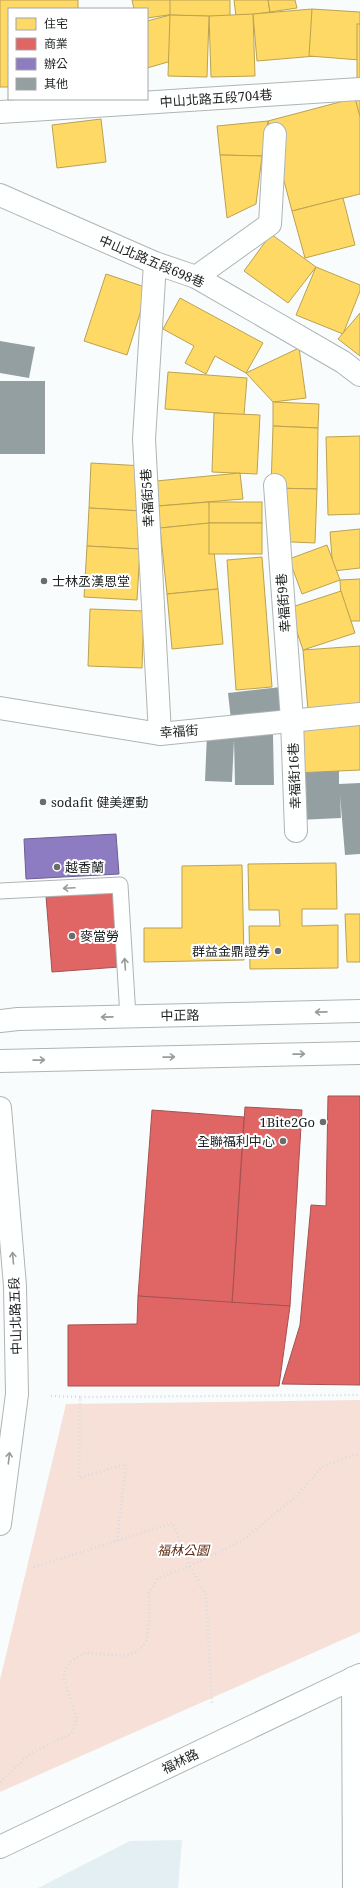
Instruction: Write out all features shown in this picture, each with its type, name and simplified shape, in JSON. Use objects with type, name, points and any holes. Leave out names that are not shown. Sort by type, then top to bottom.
[{"type":"street","name":"中山北路五段704巷","points":[[0,112],[360,89]]},
{"type":"street","points":[[196,277],[270,224],[275,134]]},
{"type":"street","name":"中山北路五段698巷","points":[[0,195],[155,263],[196,277],[343,362],[360,375]]},
{"type":"street","name":"幸福街5巷","points":[[155,263],[144,439],[160,734]]},
{"type":"street","name":"幸福街9巷","points":[[275,485],[292,720]]},
{"type":"street","name":"幸福街","points":[[0,708],[160,734],[360,714]]},
{"type":"street","name":"幸福街16巷","points":[[292,720],[296,831]]},
{"type":"street","name":"中正路","points":[[0,1021],[360,1011]]},
{"type":"street","points":[[0,1062],[360,1053]]},
{"type":"street","name":"中山北路五段","points":[[0,1108],[15,1286],[17,1394],[0,1524]]},
{"type":"street","points":[[354,1888],[357,1676]]},
{"type":"street","name":"福林路","points":[[0,1847],[357,1676]]},
{"type":"lane","points":[[0,892],[120,885],[128,1017]]},
{"type":"path","points":[[51,1396],[360,1395]]},
{"type":"path","points":[[80,1396],[79,1478],[126,1464],[117,1541]]},
{"type":"path","points":[[0,1782],[31,1753],[71,1734],[77,1719],[64,1679],[65,1669],[72,1660],[85,1653],[125,1656],[137,1652],[146,1642],[149,1624],[149,1593],[158,1578],[190,1566],[243,1540],[296,1496],[322,1467],[353,1455],[360,1454]]},
{"type":"path","points":[[34,1567],[173,1523],[190,1566],[206,1595],[212,1703]]},
{"type":"shaded area","points":[[182,1840],[178,1888],[38,1888],[130,1841]]},
{"type":"green space","name":"福林公園","points":[[360,1400],[360,1632],[0,1792],[0,1680],[66,1404]]},
{"type":"building: 住宅","points":[[0,0],[78,0],[78,8],[8,8],[8,87],[0,87]]},
{"type":"building: 住宅","points":[[132,0],[180,0],[182,13],[148,18],[148,8],[134,8]]},
{"type":"building: 住宅","points":[[170,0],[230,0],[230,17],[170,15]]},
{"type":"building: 住宅","points":[[234,0],[268,0],[270,12],[236,17]]},
{"type":"building: 住宅","points":[[268,0],[295,0],[297,8],[270,12]]},
{"type":"building: 住宅","points":[[312,9],[316,56],[257,61],[253,14]]},
{"type":"building: 住宅","points":[[312,9],[360,12],[360,60],[309,56]]},
{"type":"building: 住宅","points":[[253,14],[255,76],[211,77],[209,16]]},
{"type":"building: 住宅","points":[[170,15],[182,58],[148,68],[148,21]]},
{"type":"building: 住宅","points":[[170,15],[209,16],[207,77],[168,76]]},
{"type":"building: 住宅","points":[[357,24],[360,24],[360,83],[357,83]]},
{"type":"building: 住宅","points":[[360,97],[360,123],[355,98]]},
{"type":"building: 住宅","points":[[355,98],[360,117],[360,194],[292,211],[268,121]]},
{"type":"building: 住宅","points":[[101,119],[106,162],[57,168],[52,125]]},
{"type":"building: 住宅","points":[[268,121],[262,156],[220,155],[217,126]]},
{"type":"building: 住宅","points":[[220,155],[262,156],[256,204],[227,218]]},
{"type":"building: 住宅","points":[[343,198],[355,245],[305,258],[292,211]]},
{"type":"building: 住宅","points":[[271,234],[316,267],[288,303],[244,271]]},
{"type":"building: 住宅","points":[[316,267],[360,285],[360,291],[343,334],[296,315]]},
{"type":"building: 住宅","points":[[106,274],[148,288],[127,355],[84,341]]},
{"type":"building: 住宅","points":[[180,298],[263,343],[246,373],[215,356],[206,374],[185,363],[194,346],[163,329]]},
{"type":"building: 住宅","points":[[360,313],[360,356],[338,339]]},
{"type":"building: 住宅","points":[[299,348],[306,398],[273,402],[246,373]]},
{"type":"building: 住宅","points":[[168,372],[247,378],[244,415],[165,409]]},
{"type":"building: 住宅","points":[[273,402],[319,404],[318,428],[273,426]]},
{"type":"building: 住宅","points":[[214,413],[260,415],[257,474],[212,472]]},
{"type":"building: 住宅","points":[[273,426],[318,428],[317,489],[271,488]]},
{"type":"building: 住宅","points":[[360,436],[360,514],[328,515],[326,437]]},
{"type":"building: 住宅","points":[[91,463],[144,466],[142,511],[89,508]]},
{"type":"building: 住宅","points":[[240,473],[243,499],[158,506],[156,481]]},
{"type":"building: 住宅","points":[[271,488],[317,489],[315,543],[270,541]]},
{"type":"building: 住宅","points":[[209,502],[211,523],[160,528],[158,506]]},
{"type":"building: 住宅","points":[[209,502],[262,502],[262,523],[209,523]]},
{"type":"building: 住宅","points":[[89,508],[142,511],[140,549],[87,546]]},
{"type":"building: 住宅","points":[[209,523],[262,523],[262,554],[209,554]]},
{"type":"building: 住宅","points":[[211,523],[218,589],[167,594],[160,528]]},
{"type":"building: 住宅","points":[[360,529],[360,568],[333,571],[330,532]]},
{"type":"building: 住宅","points":[[327,545],[340,580],[302,594],[289,559]]},
{"type":"building: 住宅","points":[[87,546],[140,549],[137,600],[84,597]]},
{"type":"building: 住宅","points":[[262,557],[272,687],[236,690],[227,560]]},
{"type":"building: 住宅","points":[[360,579],[360,621],[342,621],[340,580]]},
{"type":"building: 住宅","points":[[218,589],[223,644],[172,649],[167,594]]},
{"type":"building: 住宅","points":[[341,591],[355,633],[303,650],[289,608]]},
{"type":"building: 住宅","points":[[90,609],[144,611],[142,668],[88,666]]},
{"type":"building: 住宅","points":[[360,646],[360,706],[308,710],[303,650]]},
{"type":"building: 住宅","points":[[360,724],[360,770],[295,773],[293,727]]},
{"type":"building: 住宅","points":[[336,863],[337,909],[302,909],[302,926],[338,925],[338,968],[250,969],[249,926],[280,926],[279,910],[249,910],[248,864]]},
{"type":"building: 住宅","points":[[242,865],[244,960],[144,962],[144,928],[182,928],[182,866]]},
{"type":"building: 住宅","points":[[345,914],[360,914],[360,962],[347,962]]},
{"type":"building: 商業","points":[[113,891],[119,967],[52,972],[46,896]]},
{"type":"building: 商業","points":[[328,1096],[360,1096],[360,1385],[282,1384],[300,1325],[311,1205],[326,1206]]},
{"type":"building: 商業","points":[[245,1107],[302,1110],[290,1306],[232,1303]]},
{"type":"building: 商業","points":[[152,1110],[244,1117],[232,1303],[138,1296]]},
{"type":"building: 商業","points":[[138,1296],[290,1306],[279,1386],[68,1386],[68,1325],[137,1324]]},
{"type":"building: 辦公","points":[[116,834],[119,874],[26,879],[24,839]]},
{"type":"building: 其他","points":[[0,341],[35,347],[29,378],[0,373]]},
{"type":"building: 其他","points":[[0,381],[45,381],[45,454],[0,454]]},
{"type":"building: 其他","points":[[281,687],[284,715],[231,720],[228,693]]},
{"type":"building: 其他","points":[[207,734],[273,735],[274,785],[235,785],[234,740],[232,782],[205,781]]},
{"type":"building: 其他","points":[[339,771],[339,784],[360,783],[360,854],[345,855],[340,795],[341,818],[298,820],[295,773]]},
{"type":"place","name":"士林丞漢恩堂","points":[[44,581]]},
{"type":"place","name":"sodafit 健美運動","points":[[43,802]]},
{"type":"place","name":"越香蘭","points":[[57,867]]},
{"type":"place","name":"麥當勞","points":[[72,936]]},
{"type":"place","name":"群益金鼎證券","points":[[278,951]]},
{"type":"place","name":"1Bite2Go","points":[[323,1122]]},
{"type":"place","name":"全聯福利中心","points":[[283,1141]]}]
